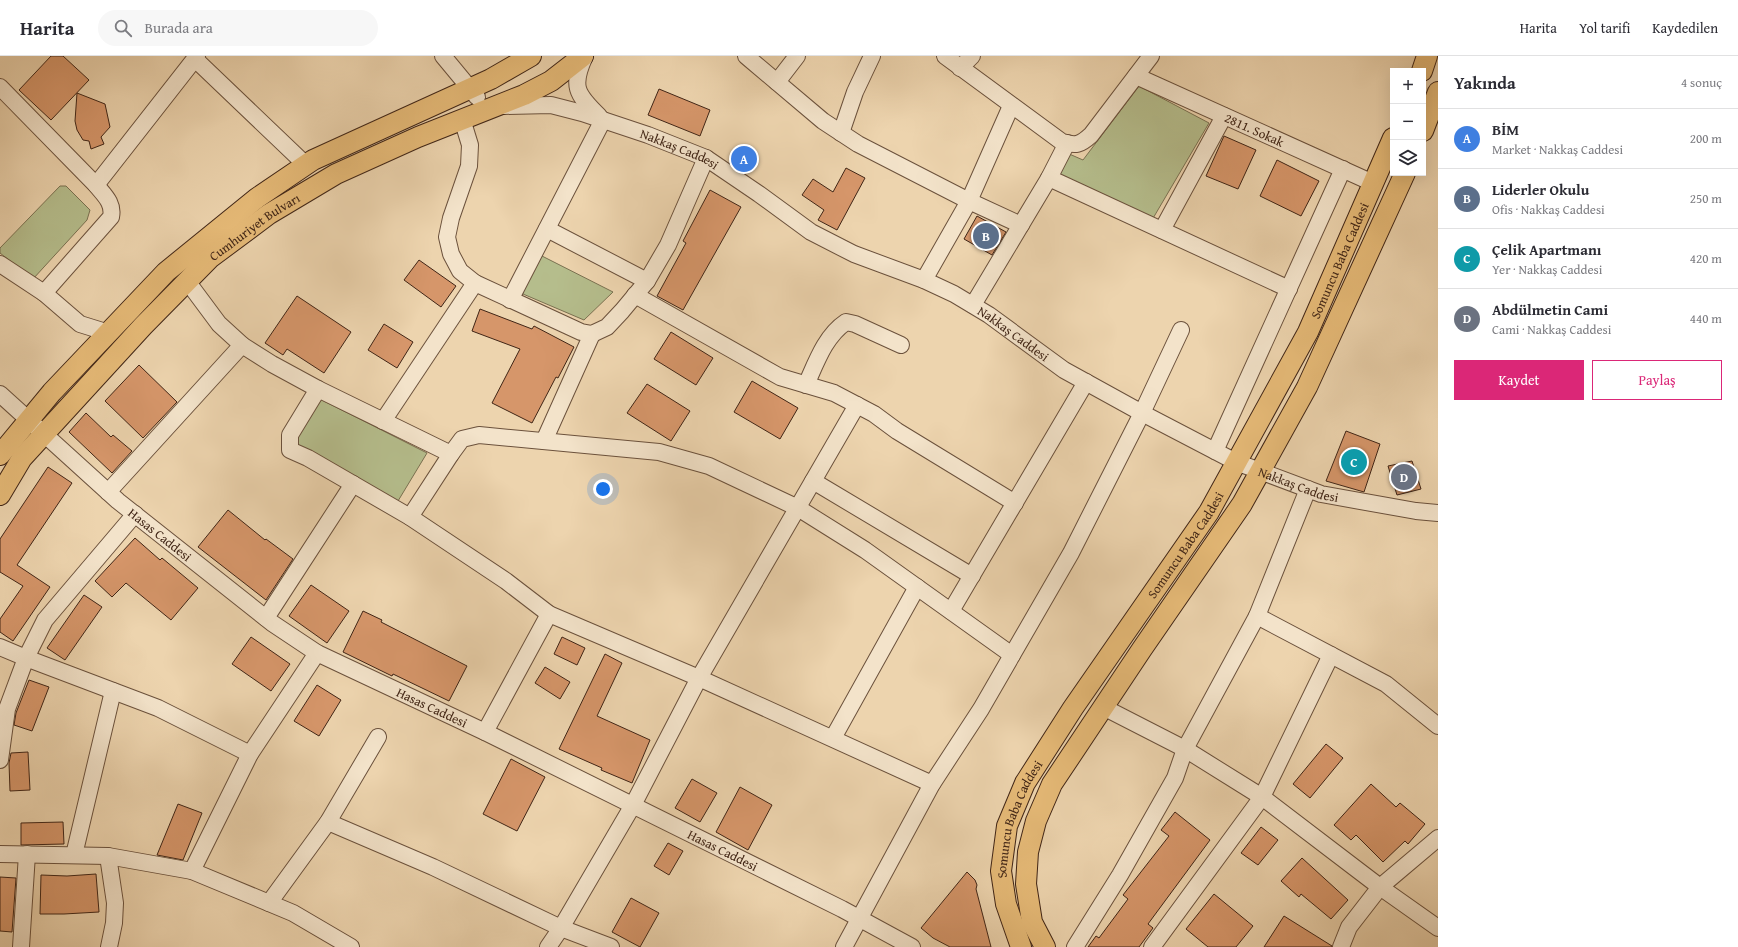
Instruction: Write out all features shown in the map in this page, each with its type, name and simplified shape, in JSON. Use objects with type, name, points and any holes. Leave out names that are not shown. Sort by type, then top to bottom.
[{"type":"main road","name":"Cumhuriyet Bulvarı","points":[[0,495],[22,458],[123,348],[210,258],[269,214],[336,174],[418,136],[462,119],[483,100],[491,79],[531,56]]},
{"type":"main road","points":[[558,75],[567,64],[566,56]]},
{"type":"main road","name":"Cumhuriyet Bulvarı","points":[[0,455],[52,392],[166,272],[257,198],[306,165],[483,100],[524,95],[551,81],[584,56]]},
{"type":"main road","points":[[1423,68],[1427,56]]},
{"type":"main road","points":[[1430,122],[1438,92]]},
{"type":"main road","name":"Somuncu Baba Caddesi","points":[[1018,945],[1006,904],[1000,872],[1007,826],[1025,783],[1073,708],[1209,512],[1308,332],[1392,140]]},
{"type":"main road","name":"Somuncu Baba Caddesi","points":[[1045,947],[1032,922],[1026,884],[1028,852],[1036,821],[1052,784],[1242,504],[1307,387],[1404,176]]},
{"type":"main road","points":[[109,333],[117,333],[121,336],[123,348]]},
{"type":"main road","points":[[91,351],[93,360],[98,363],[109,363]]},
{"type":"street","points":[[443,56],[483,100]]},
{"type":"street","points":[[510,300],[603,120],[583,101],[578,88],[578,72],[584,56]]},
{"type":"street","points":[[746,56],[823,121],[858,144],[969,201],[1021,225]]},
{"type":"street","points":[[777,82],[797,56]]},
{"type":"street","points":[[841,133],[855,92],[872,56]]},
{"type":"street","points":[[945,56],[1062,142],[1073,145],[1082,142],[1091,135],[1151,56]]},
{"type":"street","points":[[960,68],[972,56]]},
{"type":"street","points":[[96,185],[196,58],[306,165]]},
{"type":"street","name":"2811. Sokak","points":[[1136,76],[1373,183]]},
{"type":"street","points":[[0,87],[96,185],[109,200],[113,208],[111,217],[44,293]]},
{"type":"street","name":"Nakkaş Caddesi","points":[[483,100],[551,105],[648,135],[706,158],[811,232],[854,254],[924,280],[954,294],[989,315],[1064,370],[1236,462],[1321,494],[1416,511],[1438,513]]},
{"type":"street","points":[[924,280],[969,201],[1011,106]]},
{"type":"street","points":[[1162,230],[1224,116]]},
{"type":"street","points":[[462,119],[470,146],[469,166],[451,218],[447,237],[452,254],[460,271],[475,283],[510,300],[581,332],[592,334],[607,327],[646,281],[668,245],[706,158]]},
{"type":"street","points":[[973,305],[1049,178],[1067,143]]},
{"type":"street","points":[[1215,451],[1343,169]]},
{"type":"street","points":[[1049,178],[1289,289]]},
{"type":"street","points":[[547,229],[646,281]]},
{"type":"street","points":[[0,264],[44,293],[80,324],[109,333]]},
{"type":"street","points":[[187,282],[219,324],[242,345],[272,364],[318,389],[451,454]]},
{"type":"street","points":[[384,421],[475,283]]},
{"type":"street","points":[[635,295],[780,376],[834,393],[874,414],[1014,503]]},
{"type":"street","points":[[806,385],[826,344],[846,322],[855,324],[901,345]]},
{"type":"street","points":[[80,324],[91,351]]},
{"type":"street","points":[[844,947],[932,784],[982,709],[1071,554],[1142,413],[1181,330]]},
{"type":"street","points":[[544,441],[592,334]]},
{"type":"street","points":[[108,492],[242,345]]},
{"type":"street","points":[[951,611],[1086,382]]},
{"type":"street","points":[[318,389],[290,435],[290,450],[308,458],[410,517],[506,581],[549,614],[699,678],[932,784]]},
{"type":"street","name":"Hasas Caddesi","points":[[0,394],[108,492],[266,618],[317,653],[485,732],[633,805],[860,919],[912,947]]},
{"type":"street","points":[[548,947],[561,928],[633,805],[699,678],[857,405]]},
{"type":"street","points":[[410,517],[462,439],[479,435],[659,452],[709,466],[798,508],[865,550],[1012,655]]},
{"type":"street","points":[[813,482],[972,576]]},
{"type":"street","points":[[266,618],[353,484]]},
{"type":"street","points":[[1075,947],[1120,875],[1175,778],[1185,748],[1257,616],[1308,489]]},
{"type":"street","points":[[0,760],[7,709],[26,658],[44,620],[135,514]]},
{"type":"street","points":[[833,738],[917,587]]},
{"type":"street","points":[[485,732],[549,614]]},
{"type":"street","points":[[1257,616],[1386,684],[1438,726]]},
{"type":"street","points":[[0,647],[158,708],[250,754]]},
{"type":"street","points":[[192,871],[250,754],[317,653]]},
{"type":"street","points":[[1152,947],[1262,797],[1332,655]]},
{"type":"street","points":[[74,856],[113,691]]},
{"type":"street","points":[[1103,707],[1185,748],[1262,797],[1380,887],[1438,928]]},
{"type":"street","points":[[269,903],[328,822],[378,737]]},
{"type":"street","points":[[328,822],[433,867],[561,928],[611,947]]},
{"type":"street","points":[[1341,947],[1349,927],[1380,887],[1438,838]]},
{"type":"street","points":[[0,854],[108,856],[192,871],[293,913],[351,947]]},
{"type":"street","points":[[21,947],[27,854]]},
{"type":"street","points":[[108,856],[115,903],[114,923],[109,947]]},
{"type":"green space","points":[[1139,86],[1209,123],[1152,220],[1055,179],[1067,153],[1083,160]]},
{"type":"green space","points":[[60,186],[66,186],[90,210],[87,220],[33,279],[0,253],[0,248]]},
{"type":"green space","points":[[540,255],[613,292],[584,320],[523,294],[521,287]]},
{"type":"green space","points":[[320,399],[427,453],[398,501],[294,444]]},
{"type":"building","points":[[51,56],[63,56],[89,80],[51,120],[19,90]]},
{"type":"building","points":[[659,89],[710,110],[700,136],[648,115]]},
{"type":"building","points":[[77,93],[105,104],[110,127],[101,137],[104,144],[91,149],[89,141],[83,140],[77,130],[75,121]]},
{"type":"building","points":[[1224,136],[1256,150],[1238,189],[1206,176]]},
{"type":"building","points":[[1277,160],[1319,181],[1301,216],[1260,196]]},
{"type":"building","points":[[846,168],[865,178],[837,230],[818,220],[824,210],[802,195],[813,179],[833,192]]},
{"type":"building","points":[[710,190],[741,207],[683,310],[657,296],[686,243],[683,241]]},
{"type":"building","points":[[977,216],[1006,232],[992,255],[964,239]]},
{"type":"building","points":[[419,260],[456,286],[441,307],[404,280]]},
{"type":"building","points":[[297,296],[351,332],[324,373],[287,349],[283,355],[265,343]]},
{"type":"building","points":[[480,309],[532,329],[534,326],[574,347],[558,378],[556,377],[532,423],[492,403],[520,349],[472,331]]},
{"type":"building","points":[[384,324],[413,342],[397,368],[368,350]]},
{"type":"building","points":[[671,332],[713,358],[696,385],[654,359]]},
{"type":"building","points":[[139,365],[177,402],[143,438],[105,401]]},
{"type":"building","points":[[752,381],[798,408],[780,439],[734,412]]},
{"type":"building","points":[[647,384],[690,411],[671,441],[627,413]]},
{"type":"building","points":[[86,413],[111,437],[113,435],[132,451],[112,473],[69,432]]},
{"type":"building","points":[[1346,431],[1380,444],[1364,492],[1326,481]]},
{"type":"building","points":[[1412,461],[1421,489],[1397,495],[1388,466]]},
{"type":"building","points":[[48,467],[72,483],[17,565],[50,587],[13,641],[0,632],[0,619],[23,586],[0,572],[0,539]]},
{"type":"building","points":[[228,510],[265,540],[266,539],[293,559],[266,600],[198,547]]},
{"type":"building","points":[[135,538],[160,560],[162,558],[198,588],[171,620],[126,583],[112,597],[95,581]]},
{"type":"building","points":[[311,585],[349,611],[327,643],[289,616]]},
{"type":"building","points":[[84,595],[102,607],[65,660],[47,648]]},
{"type":"building","points":[[363,611],[382,620],[381,622],[467,666],[449,701],[393,674],[392,676],[343,652]]},
{"type":"building","points":[[251,637],[290,664],[271,691],[232,664]]},
{"type":"building","points":[[562,637],[585,648],[577,665],[554,654]]},
{"type":"building","points":[[605,654],[622,663],[597,716],[650,740],[632,783],[601,770],[602,768],[559,749]]},
{"type":"building","points":[[545,667],[570,682],[560,699],[535,683]]},
{"type":"building","points":[[29,680],[49,687],[32,731],[14,725],[16,713]]},
{"type":"building","points":[[317,685],[341,700],[319,736],[294,721]]},
{"type":"building","points":[[1326,744],[1343,758],[1310,798],[1293,784]]},
{"type":"building","points":[[28,752],[30,790],[10,791],[9,763],[11,753]]},
{"type":"building","points":[[511,759],[545,777],[517,831],[483,814]]},
{"type":"building","points":[[692,779],[717,793],[700,822],[675,808]]},
{"type":"building","points":[[1371,784],[1396,807],[1400,803],[1425,824],[1408,844],[1405,841],[1383,862],[1356,835],[1351,840],[1334,825]]},
{"type":"building","points":[[740,787],[772,805],[748,850],[716,832]]},
{"type":"building","points":[[178,804],[202,813],[183,860],[157,855]]},
{"type":"building","points":[[1175,812],[1210,840],[1148,924],[1153,928],[1139,947],[1088,947],[1096,936],[1099,938],[1128,899],[1123,895],[1169,836],[1161,830]]},
{"type":"building","points":[[63,822],[64,844],[21,845],[21,823]]},
{"type":"building","points":[[1261,827],[1278,840],[1258,865],[1241,853]]},
{"type":"building","points":[[668,843],[683,851],[669,875],[654,866]]},
{"type":"building","points":[[1302,858],[1348,900],[1331,919],[1301,894],[1299,897],[1281,881]]},
{"type":"building","points":[[967,872],[975,880],[977,885],[976,889],[991,947],[950,947],[933,938],[921,928]]},
{"type":"building","points":[[96,874],[99,912],[40,914],[41,875],[67,876]]},
{"type":"building","points":[[0,877],[16,878],[12,932],[0,931]]},
{"type":"building","points":[[1214,894],[1253,926],[1236,947],[1208,947],[1186,929]]},
{"type":"building","points":[[631,898],[659,913],[640,947],[612,932]]},
{"type":"building","points":[[1284,916],[1332,946],[1332,947],[1264,947]]},
{"type":"place","name":"BİM","points":[[744,159]]},
{"type":"place","name":"Liderler Okulu","points":[[986,236]]},
{"type":"place","name":"Çelik Apartmanı","points":[[1354,462]]},
{"type":"place","name":"Abdülmetin Cami","points":[[1404,477]]}]
